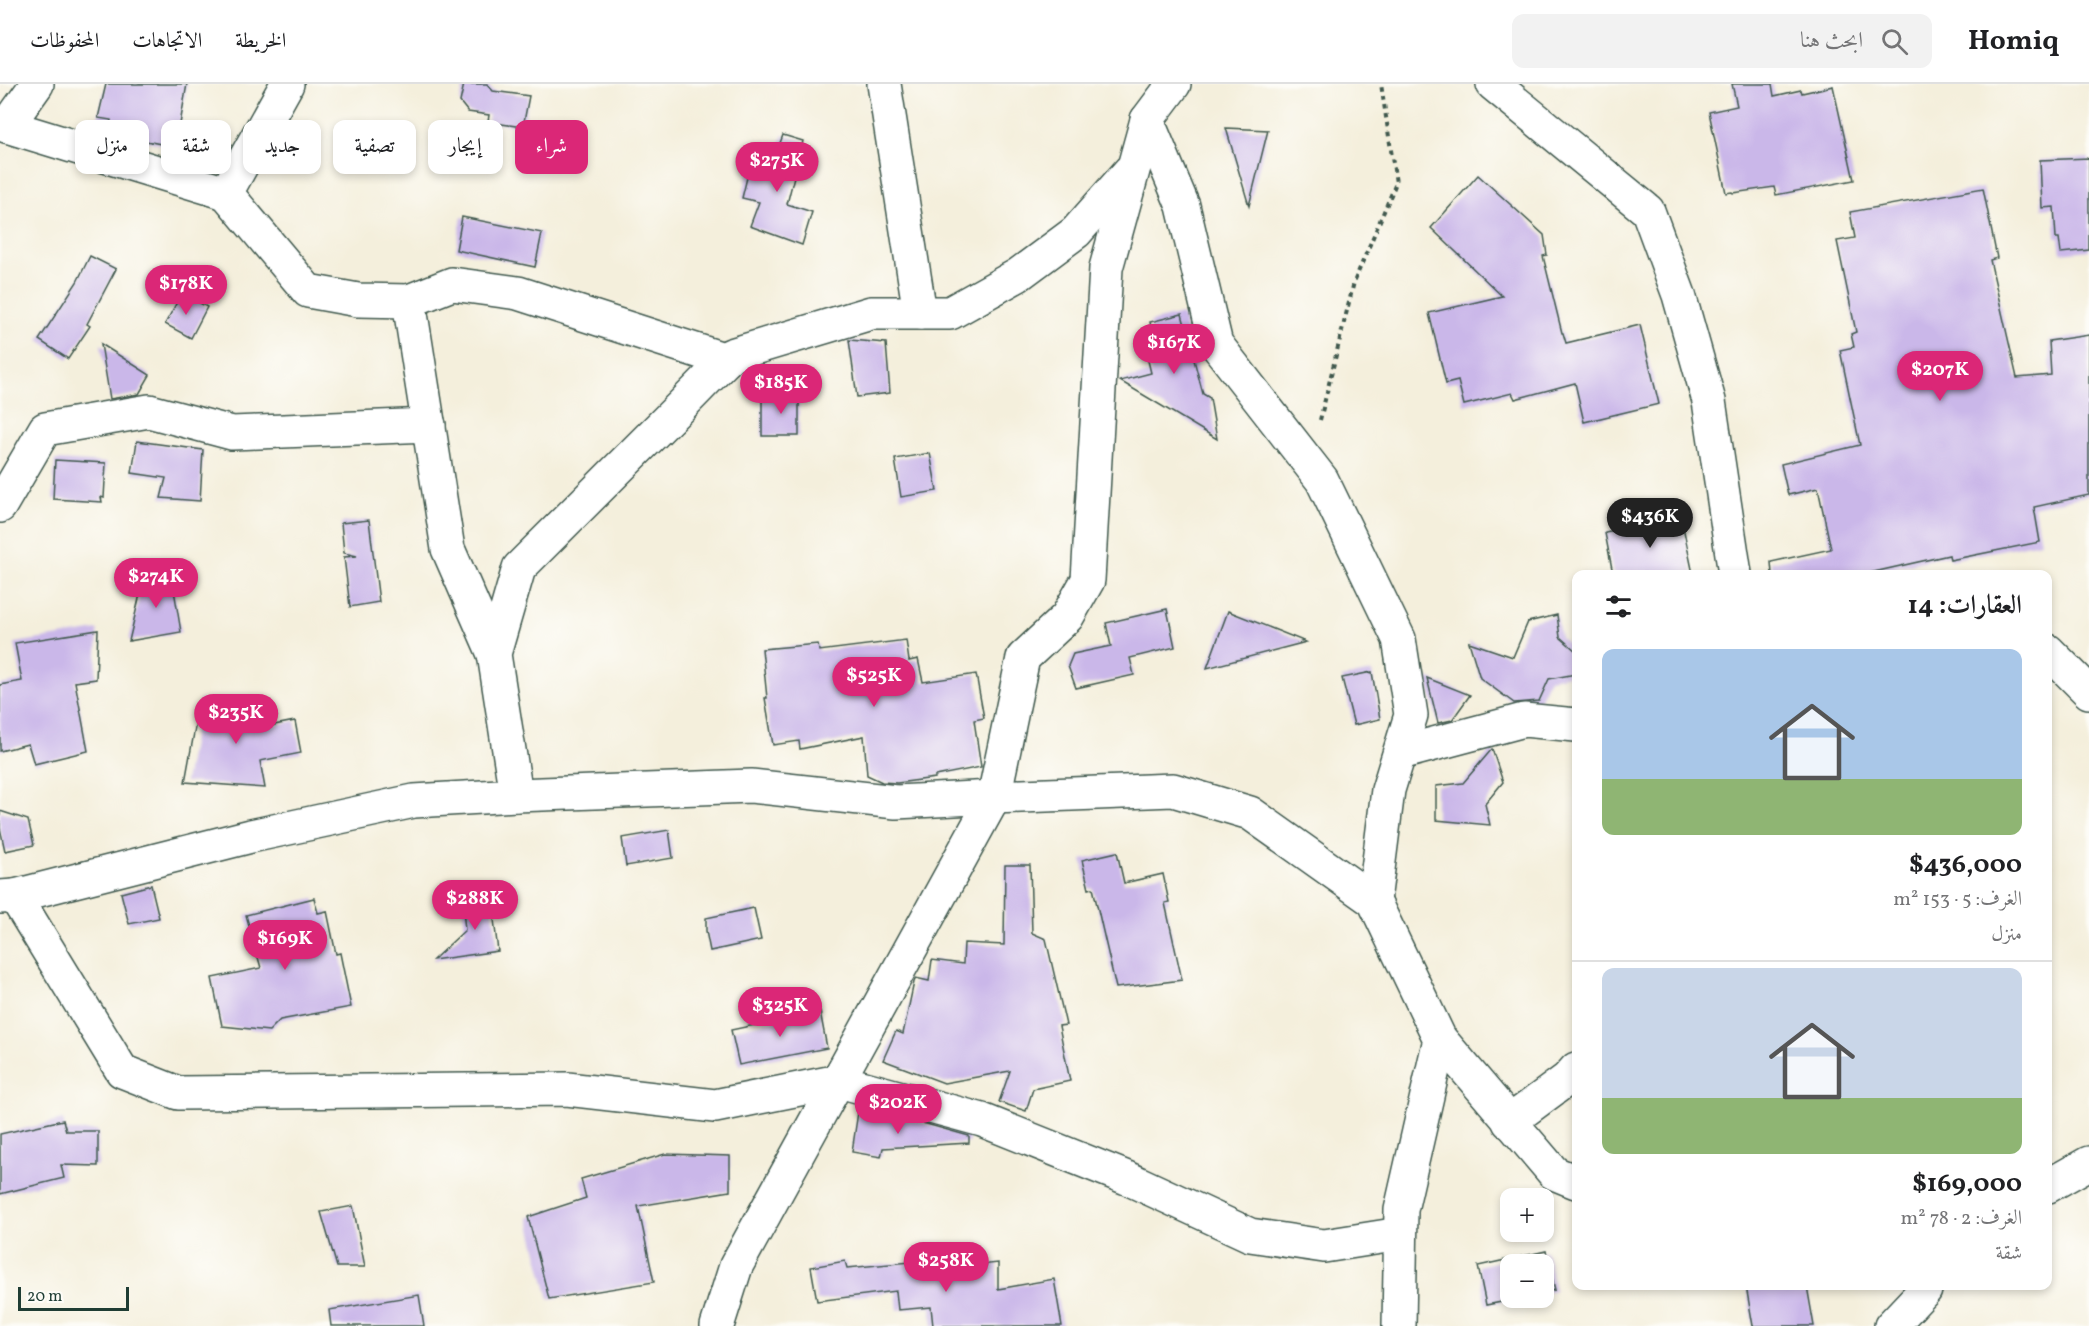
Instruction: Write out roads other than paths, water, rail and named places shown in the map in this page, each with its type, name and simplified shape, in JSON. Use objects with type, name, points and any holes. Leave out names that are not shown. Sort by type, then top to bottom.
[{"type":"street","points":[[37,84],[4,125],[226,194],[308,291],[358,300],[409,301],[452,284],[518,293],[726,360]]},
{"type":"street","points":[[226,194],[287,84]]},
{"type":"street","points":[[884,84],[920,313]]},
{"type":"street","points":[[717,1326],[736,1266],[994,797],[1023,658],[1067,616],[1088,580],[1107,268],[1147,120],[1174,84]]},
{"type":"street","points":[[1493,84],[1647,210],[1679,295],[1709,401],[1734,570]]},
{"type":"street","points":[[1147,120],[1183,206],[1216,344],[1322,480],[1399,639],[1411,715],[1388,790],[1374,901]]},
{"type":"street","points":[[494,654],[519,568],[731,355],[871,313],[950,313],[1018,275],[1076,232],[1135,165]]},
{"type":"street","points":[[409,301],[448,549],[494,654],[516,795]]},
{"type":"street","points":[[0,506],[45,429],[148,411],[232,433],[429,425]]},
{"type":"street","points":[[2052,655],[2089,692]]},
{"type":"street","points":[[1400,753],[1524,720],[1572,724]]},
{"type":"street","points":[[1400,1234],[1324,1246],[1250,1235],[1127,1178],[982,1120],[839,1081],[715,1106],[567,1089],[178,1093],[122,1071],[8,897],[251,836],[414,801],[751,786],[896,802],[1173,790],[1250,813],[1374,901],[1440,1039],[1554,1173],[1572,1180]]},
{"type":"street","points":[[1399,1326],[1401,1210],[1440,1039]]},
{"type":"street","points":[[1509,1122],[1572,1073]]},
{"type":"street","points":[[2052,1184],[2089,1163]]},
{"type":"street","points":[[1891,1326],[1925,1290]]}]
